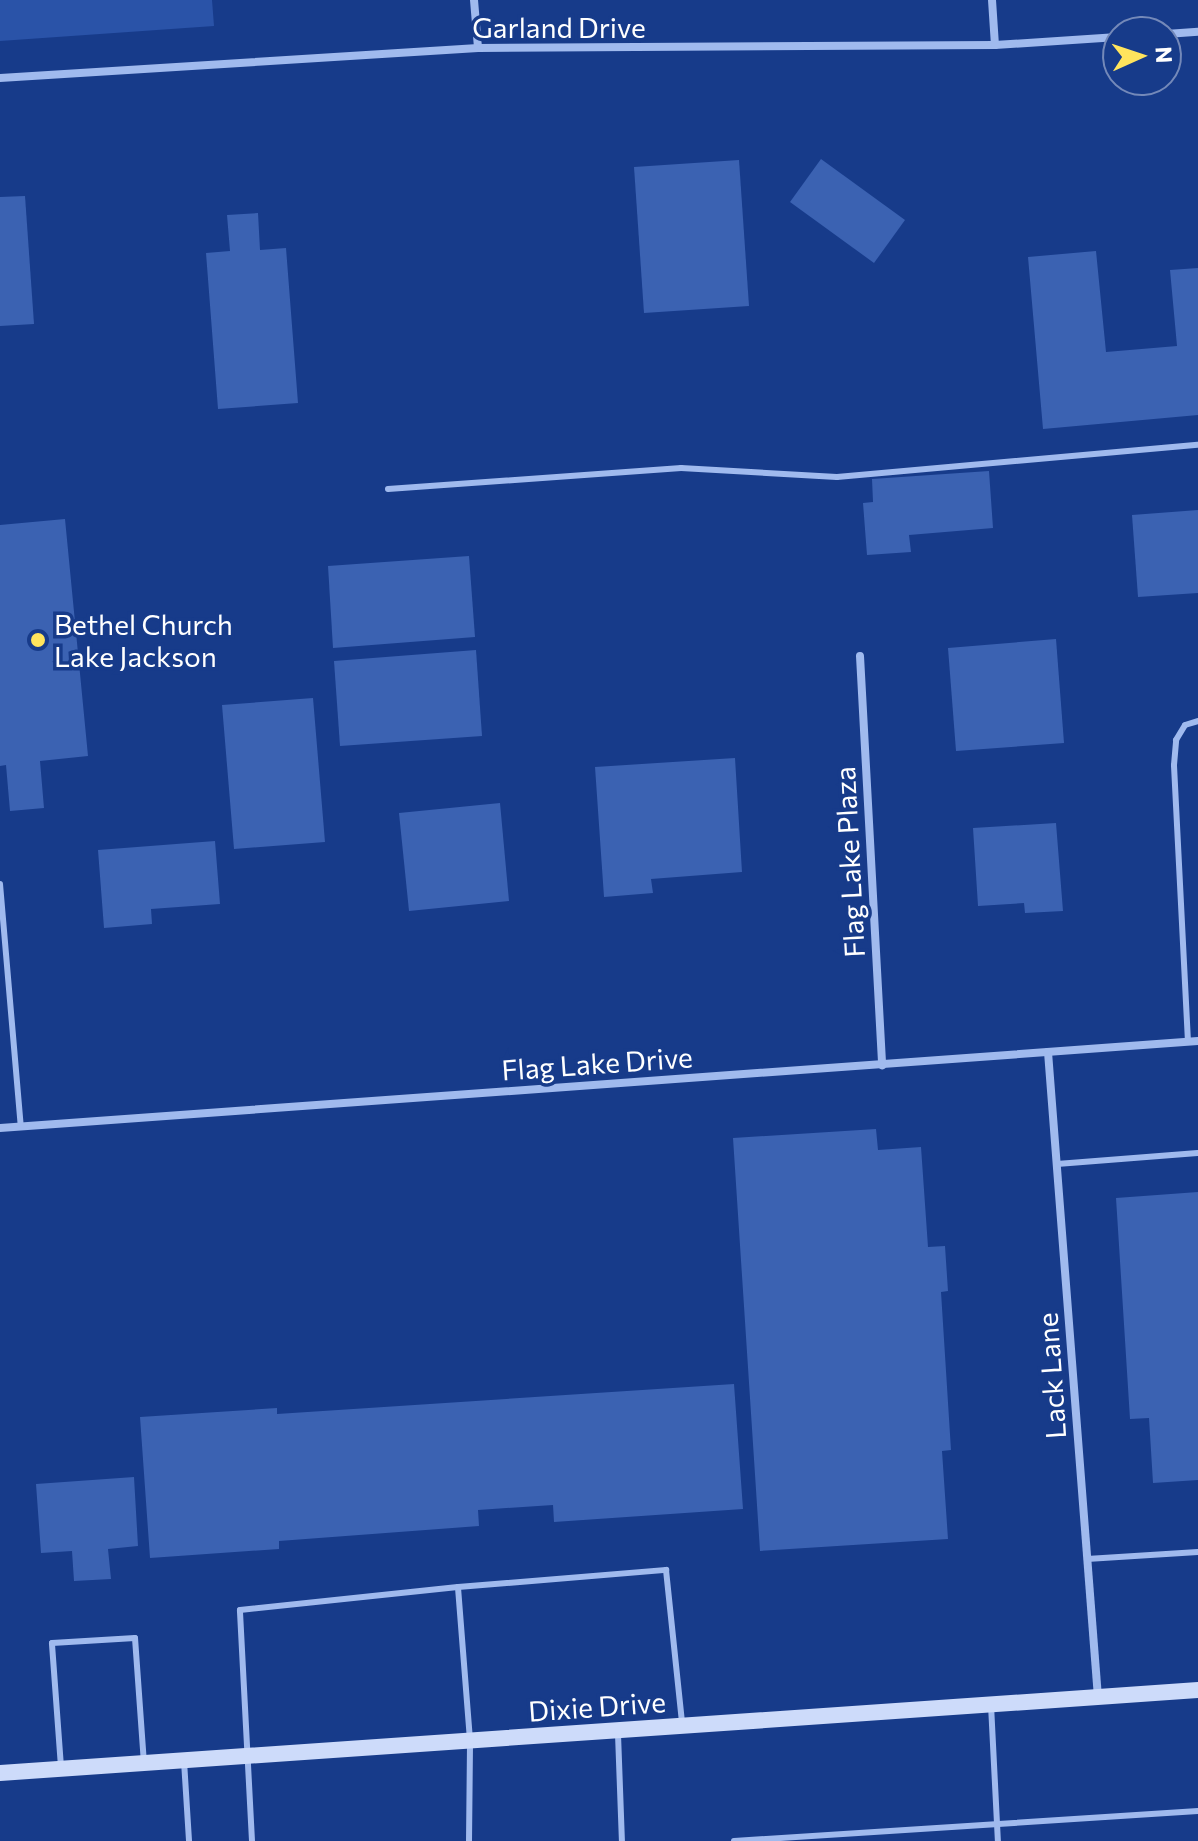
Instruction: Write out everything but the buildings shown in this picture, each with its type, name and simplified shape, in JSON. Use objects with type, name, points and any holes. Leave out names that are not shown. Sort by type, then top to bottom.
[{"type":"main road","name":"Dixie Drive","points":[[0,1773],[1198,1690]]},
{"type":"street","points":[[474,0],[478,48]]},
{"type":"street","points":[[992,0],[995,45]]},
{"type":"street","name":"Garland Drive","points":[[0,78],[478,48],[995,45],[1102,38]]},
{"type":"street","name":"Flag Lake Plaza","points":[[860,656],[882,1065]]},
{"type":"street","name":"Flag Lake Drive","points":[[0,1128],[1193,1042]]},
{"type":"street","name":"Lack Lane","points":[[1048,1052],[1098,1697]]},
{"type":"lane","points":[[388,489],[681,468],[837,477],[1198,445]]},
{"type":"lane","points":[[1193,1042],[1174,765],[1176,740],[1185,725],[1198,721]]},
{"type":"lane","points":[[0,884],[21,1127]]},
{"type":"lane","points":[[1057,1164],[1198,1153]]},
{"type":"lane","points":[[1087,1559],[1198,1552]]},
{"type":"lane","points":[[252,1841],[240,1610],[458,1587],[666,1570],[682,1726]]},
{"type":"lane","points":[[458,1587],[470,1740],[469,1841]]},
{"type":"lane","points":[[61,1769],[52,1643],[135,1638],[144,1763]]},
{"type":"lane","points":[[991,1705],[998,1841]]},
{"type":"lane","points":[[618,1730],[622,1841]]},
{"type":"lane","points":[[184,1760],[189,1841]]},
{"type":"lane","points":[[734,1841],[1198,1811]]},
{"type":"shaded area","points":[[0,0],[212,0],[214,26],[0,41]]},
{"type":"place","name":"Bethel Church Lake Jackson","points":[[38,640]]}]
